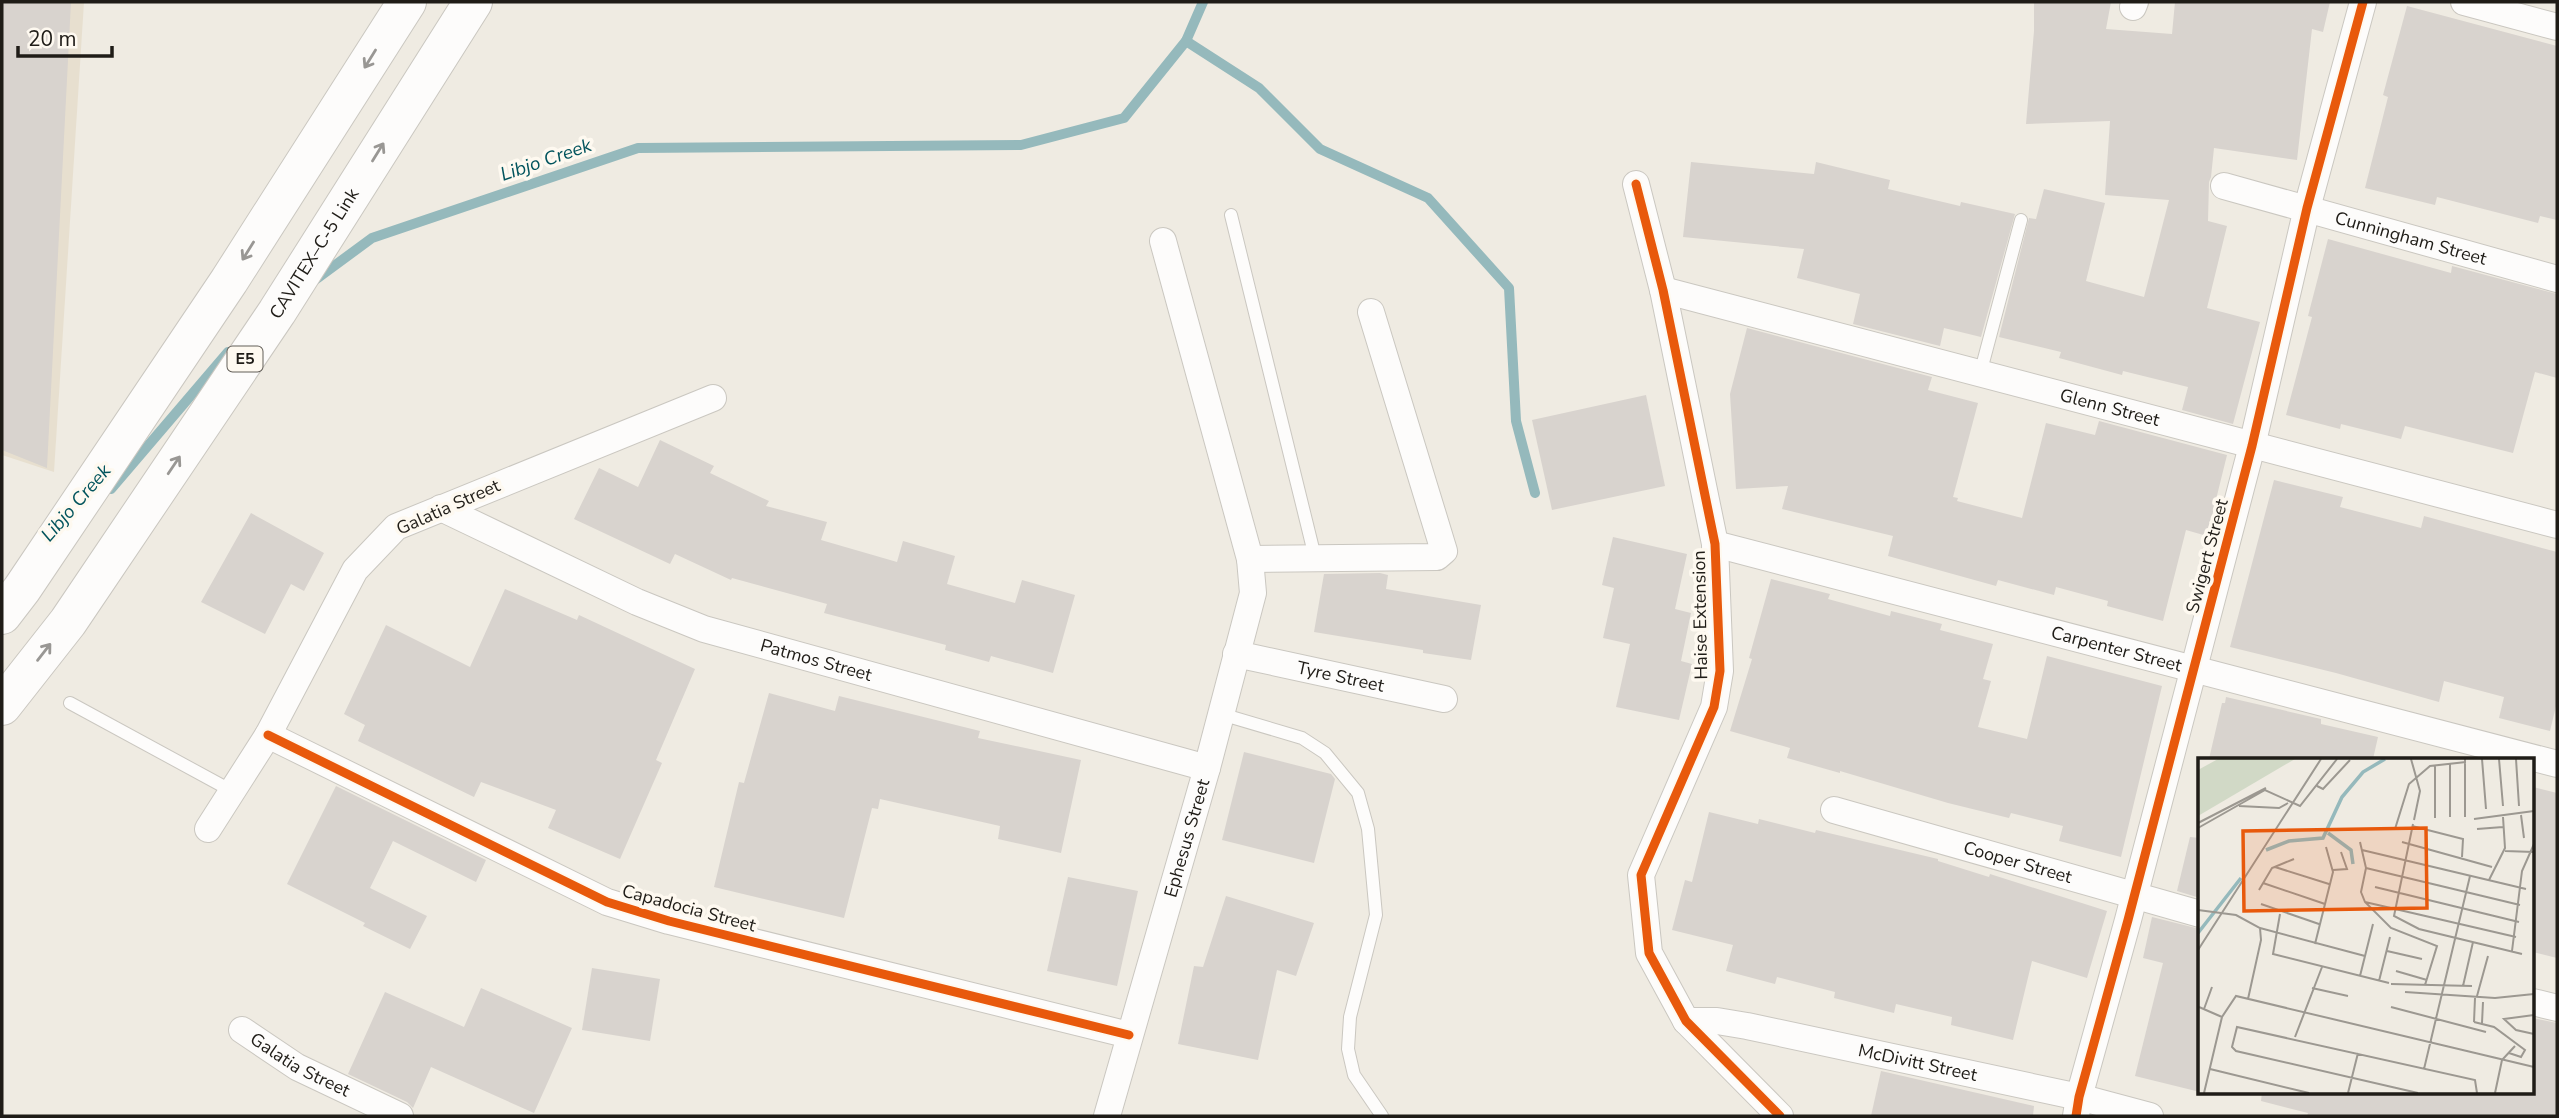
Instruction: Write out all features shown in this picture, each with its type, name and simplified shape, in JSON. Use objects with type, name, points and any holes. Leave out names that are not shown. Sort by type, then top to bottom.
[{"type":"highway","points":[[2,615],[229,281],[407,2]]},
{"type":"highway","name":"CAVITEX–C-5 Link","points":[[2,706],[68,622],[269,324],[473,2]]},
{"type":"street","name":"Swigert Street","points":[[2078,1107],[2252,446],[2308,208],[2362,2]]},
{"type":"street","points":[[2464,2],[2557,27]]},
{"type":"street","name":"Haise Extension","points":[[1636,184],[1663,290],[1716,544],[1720,671],[1714,707],[1641,875],[1649,953],[1686,1021],[1780,1116]]},
{"type":"street","name":"Cunningham Street","points":[[2224,186],[2557,279]]},
{"type":"street","name":"Ephesus Street","points":[[1107,1116],[1207,768],[1253,593],[1250,559],[1163,242]]},
{"type":"street","name":"Glenn Street","points":[[1663,290],[2557,525]]},
{"type":"street","points":[[1250,559],[1437,557],[1444,551],[1371,312]]},
{"type":"street","name":"Galatia Street","points":[[208,829],[268,736],[355,570],[396,527],[713,398]]},
{"type":"street","name":"Patmos Street","points":[[441,508],[637,602],[704,629],[1207,768]]},
{"type":"street","name":"Carpenter Street","points":[[1716,544],[2534,758]]},
{"type":"street","name":"Tyre Street","points":[[1236,654],[1444,699]]},
{"type":"street","name":"Capadocia Street","points":[[268,736],[607,902],[669,921],[1129,1035]]},
{"type":"street","name":"Carpenter Street","points":[[2534,758],[2557,764]]},
{"type":"street","name":"Cooper Street","points":[[1834,810],[2198,913]]},
{"type":"street","points":[[2534,1002],[2557,1008]]},
{"type":"street","name":"McDivitt Street","points":[[1686,1021],[1717,1021],[1746,1026],[2078,1107],[2150,1116]]},
{"type":"street","name":"Galatia Street","points":[[242,1030],[297,1067],[400,1116]]},
{"type":"lane","points":[[1231,215],[1315,557]]},
{"type":"lane","points":[[1980,374],[2021,219]]},
{"type":"lane","points":[[70,704],[232,791]]},
{"type":"lane","points":[[1221,714],[1302,738],[1325,753],[1358,793],[1368,829],[1376,915],[1350,1017],[1348,1049],[1354,1075],[1382,1116]]},
{"type":"shaded area","points":[[2,2],[84,2],[54,472],[2,455]]},
{"type":"building","points":[[2,2],[71,2],[47,468],[2,450]]},
{"type":"building","points":[[2034,2],[2111,2],[2106,29],[2172,34],[2175,2],[2330,2],[2323,32],[2312,29],[2297,160],[2214,148],[2209,182],[2208,221],[2227,226],[2207,308],[2260,322],[2233,424],[2182,410],[2188,387],[2123,371],[2122,375],[2059,358],[2061,352],[1999,337],[2029,218],[2036,219],[2044,189],[2105,203],[2086,281],[2144,297],[2169,200],[2105,195],[2110,121],[2026,124]]},
{"type":"building","points":[[2407,6],[2557,46],[2557,220],[2540,216],[2538,223],[2437,197],[2435,205],[2365,188],[2388,97],[2383,95]]},
{"type":"building","points":[[1691,162],[1814,174],[1816,162],[1890,180],[1888,189],[1960,206],[1961,202],[2015,214],[1981,337],[1944,328],[1940,346],[1853,324],[1860,294],[1797,278],[1804,249],[1683,237]]},
{"type":"building","points":[[2328,239],[2451,273],[2452,266],[2557,294],[2557,378],[2535,372],[2513,453],[2405,426],[2401,439],[2341,424],[2340,429],[2286,415],[2312,317],[2308,316]]},
{"type":"building","points":[[1747,328],[1932,377],[1928,390],[1978,403],[1953,497],[1958,498],[1957,501],[2022,518],[2046,423],[2095,435],[2099,421],[2227,455],[2207,536],[2186,530],[2163,621],[2107,606],[2108,601],[2056,587],[2054,595],[1998,580],[1996,586],[1888,556],[1893,536],[1782,509],[1788,486],[1736,489],[1730,394]]},
{"type":"building","points":[[1646,395],[1665,486],[1552,510],[1532,420]]},
{"type":"building","points":[[660,440],[714,466],[710,473],[769,501],[766,506],[827,522],[821,540],[897,562],[903,541],[955,556],[947,584],[1015,603],[1022,580],[1075,595],[1053,673],[991,656],[989,662],[945,650],[946,645],[824,613],[827,604],[732,578],[731,580],[675,554],[670,564],[574,519],[599,468],[638,487]]},
{"type":"building","points":[[2274,480],[2343,497],[2340,507],[2421,528],[2424,516],[2557,552],[2557,702],[2550,731],[2499,718],[2504,697],[2444,681],[2439,702],[2230,647]]},
{"type":"building","points":[[251,513],[324,553],[304,591],[291,584],[265,634],[201,602]]},
{"type":"building","points":[[1613,537],[1687,554],[1675,609],[1691,613],[1681,661],[1692,664],[1679,720],[1616,707],[1630,644],[1603,638],[1614,588],[1602,585]]},
{"type":"building","points":[[1324,574],[1388,575],[1386,589],[1481,605],[1471,660],[1314,632]]},
{"type":"building","points":[[1771,579],[1830,594],[1828,599],[1890,616],[1891,611],[1942,624],[1940,630],[1993,644],[1983,679],[1991,681],[1978,727],[2027,739],[2047,656],[2162,686],[2121,857],[2059,841],[2063,826],[2011,813],[2009,818],[1948,803],[1787,758],[1790,748],[1730,731],[1752,659],[1749,658]]},
{"type":"building","points":[[505,589],[577,620],[579,615],[695,669],[656,760],[662,763],[620,859],[548,828],[556,810],[481,782],[474,797],[358,741],[365,725],[344,714],[386,625],[470,667]]},
{"type":"building","points":[[769,693],[835,711],[839,696],[980,731],[978,738],[1081,760],[1061,853],[998,839],[1000,826],[880,799],[878,809],[872,808],[844,918],[714,887],[739,782],[744,783]]},
{"type":"building","points":[[2226,697],[2321,719],[2321,724],[2378,737],[2373,758],[2209,758],[2222,703],[2225,703]]},
{"type":"building","points":[[1244,752],[1331,774],[1335,779],[1314,863],[1222,840]]},
{"type":"building","points":[[336,786],[486,860],[476,882],[393,841],[370,888],[427,916],[410,949],[287,884]]},
{"type":"building","points":[[2534,787],[2557,793],[2557,958],[2534,952]]},
{"type":"building","points":[[1709,812],[1758,824],[1759,819],[1815,833],[1816,830],[1938,859],[1989,877],[1990,874],[2107,911],[2087,978],[2032,961],[2013,1040],[1951,1025],[1952,1017],[1896,1004],[1894,1013],[1834,998],[1835,992],[1777,977],[1775,984],[1726,971],[1733,945],[1672,930],[1685,880],[1692,882]]},
{"type":"building","points":[[2190,837],[2198,838],[2198,897],[2177,891]]},
{"type":"building","points":[[1068,877],[1138,891],[1117,986],[1047,971]]},
{"type":"building","points":[[1226,896],[1314,923],[1296,976],[1277,970],[1258,1060],[1178,1044],[1194,966],[1203,967]]},
{"type":"building","points":[[2152,917],[2198,928],[2198,1092],[2135,1076],[2163,963],[2143,958]]},
{"type":"building","points":[[592,968],[660,979],[650,1041],[582,1030]]},
{"type":"building","points":[[481,988],[572,1028],[534,1113],[431,1067],[413,1108],[407,1102],[348,1074],[385,992],[464,1027]]},
{"type":"building","points":[[2534,1018],[2557,1023],[2557,1116],[2307,1116],[2308,1113],[2261,1101],[2262,1094],[2534,1094]]},
{"type":"building","points":[[1881,1071],[2034,1106],[2033,1116],[1871,1116]]},
{"type":"waterway","name":"Libjo Creek","points":[[315,280],[372,238],[638,148],[1021,145],[1124,118],[1186,41],[1203,2]]},
{"type":"waterway","points":[[1186,41],[1259,88],[1320,149],[1428,198],[1509,288],[1516,421],[1535,493]]},
{"type":"waterway","name":"Libjo Creek","points":[[111,489],[228,352]]},
{"type":"cycle path","points":[[2076,1116],[2252,446],[2307,208],[2363,2]]},
{"type":"cycle path","points":[[1636,184],[1663,290],[1715,544],[1720,671],[1714,707],[1641,875],[1649,953],[1686,1021],[1780,1116]]},
{"type":"cycle path","points":[[268,735],[607,902],[669,921],[1129,1035]]}]
